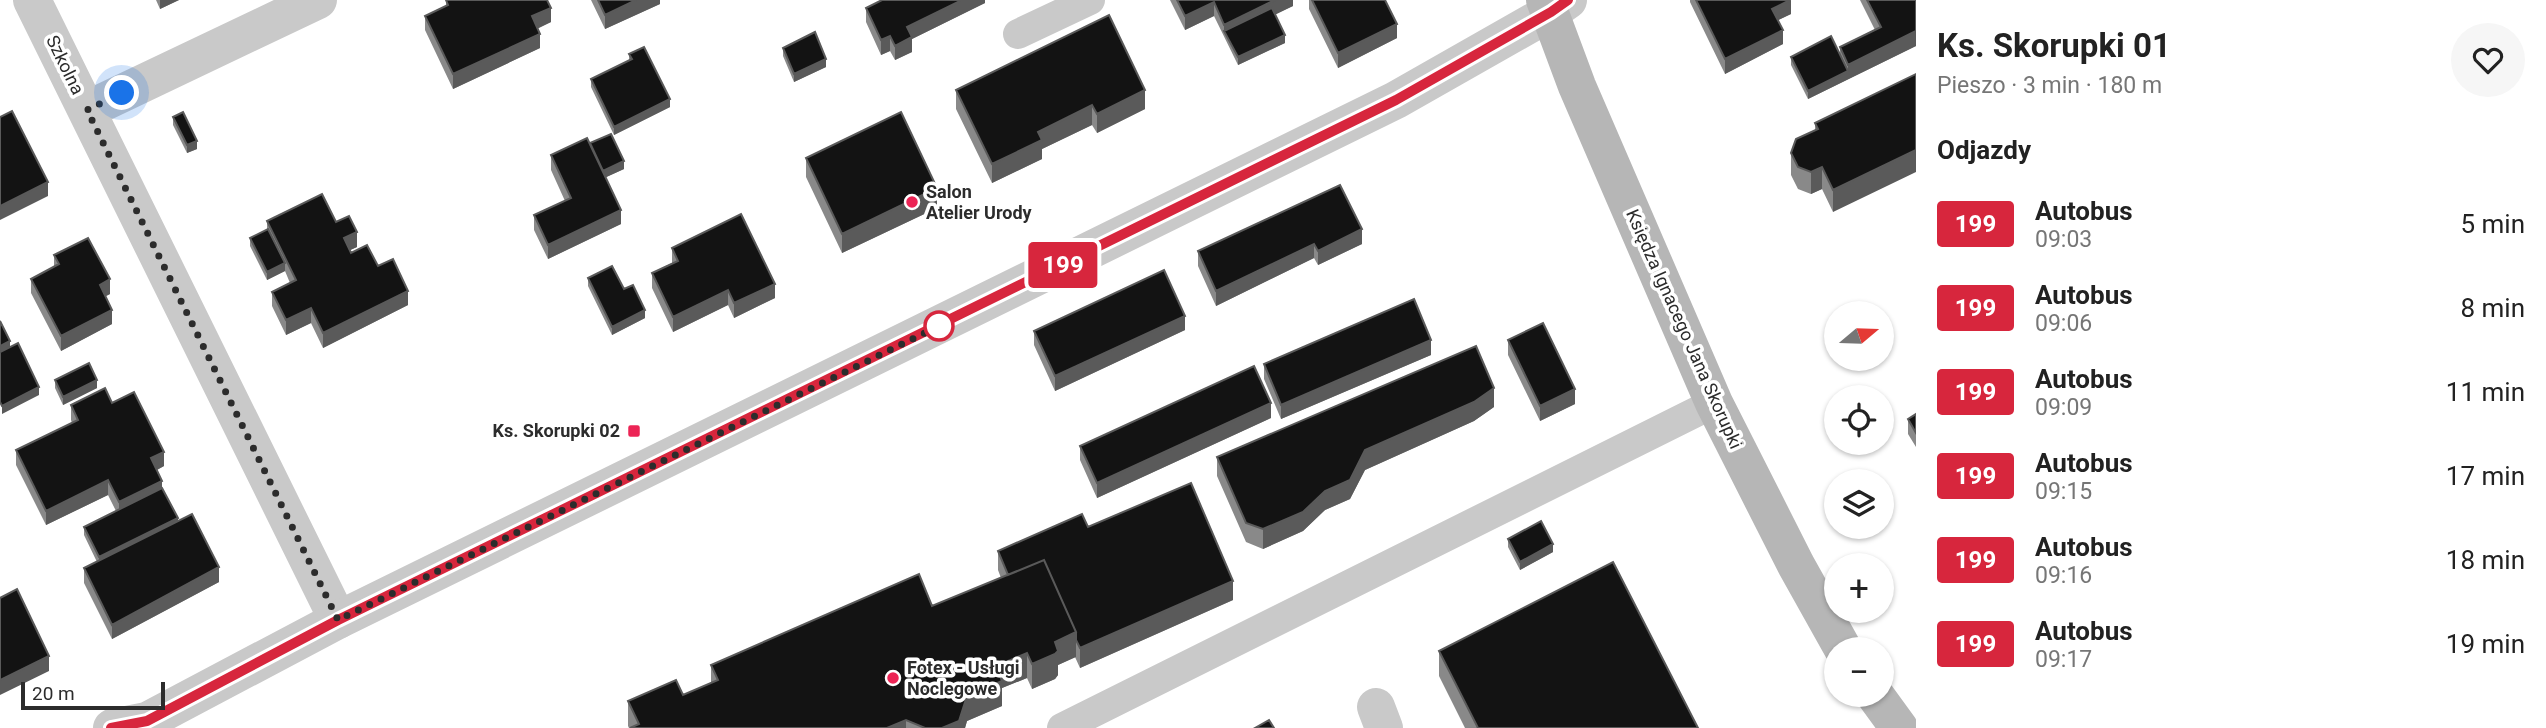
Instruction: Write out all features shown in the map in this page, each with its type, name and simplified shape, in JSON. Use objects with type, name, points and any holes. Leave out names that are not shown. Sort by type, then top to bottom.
[{"type":"main road","name":"Księdza Ignacego Jana Skorupki","points":[[1555,4],[1577,86],[1714,403],[1796,565],[1836,637]]},
{"type":"main road","points":[[1884,707],[1899,728]]},
{"type":"street","name":"Szkolna","points":[[32,0],[338,620]]},
{"type":"street","points":[[87,110],[318,0]]},
{"type":"street","points":[[133,726],[338,620],[1396,100],[1555,4]]},
{"type":"lane","points":[[1018,34],[1090,0]]},
{"type":"lane","points":[[1062,728],[1714,403]]},
{"type":"building","points":[[446,0],[547,0],[551,8],[532,16],[540,34],[453,74],[425,16],[448,5]]},
{"type":"building","points":[[598,0],[636,0],[605,15]]},
{"type":"building","points":[[882,0],[962,0],[907,27],[912,37],[895,46],[890,36],[881,40],[866,8]]},
{"type":"building","points":[[1177,0],[1275,0],[1224,25],[1214,2],[1185,16]]},
{"type":"building","points":[[1312,0],[1385,0],[1397,24],[1338,53]]},
{"type":"building","points":[[1696,0],[1790,0],[1772,9],[1783,30],[1725,59]]},
{"type":"building","points":[[1867,0],[1916,0],[1916,31],[1848,65],[1840,47],[1881,27]]},
{"type":"building","points":[[1272,8],[1285,35],[1238,57],[1224,31]]},
{"type":"building","points":[[1109,15],[1145,90],[1097,114],[1092,105],[1038,132],[1042,140],[992,164],[956,90]]},
{"type":"building","points":[[815,32],[826,59],[794,74],[783,48]]},
{"type":"building","points":[[1831,36],[1848,71],[1808,91],[1791,57]]},
{"type":"building","points":[[644,47],[670,99],[614,127],[591,79],[632,59],[629,54]]},
{"type":"building","points":[[1916,74],[1916,150],[1833,190],[1822,167],[1811,172],[1798,167],[1791,153],[1796,139],[1818,129],[1815,123]]},
{"type":"building","points":[[12,111],[48,182],[0,206],[0,117]]},
{"type":"building","points":[[183,112],[197,141],[187,145],[173,117]]},
{"type":"building","points":[[901,112],[937,188],[842,234],[806,158]]},
{"type":"building","points":[[611,134],[624,161],[603,171],[590,143]]},
{"type":"building","points":[[587,138],[621,210],[548,245],[534,215],[571,198],[551,155]]},
{"type":"building","points":[[1340,185],[1362,229],[1318,251],[1314,244],[1216,291],[1198,251]]},
{"type":"building","points":[[322,194],[336,222],[349,216],[357,232],[344,238],[351,253],[367,245],[378,266],[393,259],[408,291],[323,333],[311,308],[286,320],[272,292],[296,280],[267,221]]},
{"type":"building","points":[[741,214],[775,284],[734,303],[728,290],[673,317],[652,273],[678,261],[672,248]]},
{"type":"building","points":[[268,229],[285,263],[267,272],[250,238]]},
{"type":"building","points":[[88,238],[110,279],[100,285],[112,310],[61,336],[31,279],[59,264],[54,255]]},
{"type":"building","points":[[612,266],[624,289],[633,285],[645,310],[612,327],[588,278]]},
{"type":"building","points":[[1164,270],[1185,316],[1055,376],[1034,331]]},
{"type":"building","points":[[1414,299],[1431,340],[1281,405],[1264,364]]},
{"type":"building","points":[[0,321],[10,341],[0,346]]},
{"type":"building","points":[[1543,323],[1575,389],[1540,406],[1508,340]]},
{"type":"building","points":[[18,343],[39,387],[2,406],[0,352]]},
{"type":"building","points":[[1476,346],[1494,388],[1474,402],[1365,450],[1350,480],[1325,491],[1303,512],[1263,529],[1246,523],[1217,457]]},
{"type":"building","points":[[89,363],[97,380],[63,397],[55,380]]},
{"type":"building","points":[[1254,366],[1271,403],[1097,483],[1080,446]]},
{"type":"building","points":[[105,388],[112,403],[134,392],[164,452],[151,458],[162,481],[119,502],[108,480],[46,511],[16,450],[78,420],[71,405]]},
{"type":"building","points":[[1916,414],[1916,433],[1908,419]]},
{"type":"building","points":[[1191,483],[1233,581],[1080,648],[1076,632],[1044,560],[1008,575],[998,551],[1082,514],[1088,527]]},
{"type":"building","points":[[162,488],[178,518],[99,557],[84,527]]},
{"type":"building","points":[[192,514],[219,567],[112,625],[84,568]]},
{"type":"building","points":[[1541,521],[1553,544],[1520,562],[1508,539]]},
{"type":"building","points":[[1044,560],[1076,632],[1055,642],[1058,651],[1055,654],[1032,664],[1027,653],[996,666],[1002,681],[967,696],[959,721],[942,728],[925,728],[906,720],[887,728],[630,728],[639,724],[628,701],[676,680],[683,695],[718,680],[711,665],[919,574],[932,606]]},
{"type":"building","points":[[1613,562],[1698,728],[1478,728],[1439,651]]},
{"type":"building","points":[[17,589],[49,656],[0,680],[0,598]]},
{"type":"building","points":[[1269,720],[1274,728],[1255,728]]},
{"type":"bus line","name":"199","points":[[111,728],[147,721],[338,620],[1396,100],[1568,0]]},
{"type":"place","name":"Salon Atelier Urody","points":[[912,202]]},
{"type":"place","name":"Ks. Skorupki 02","points":[[634,431]]},
{"type":"place","name":"Fotex - Usługi Noclegowe","points":[[893,678]]},
{"type":"route","points":[[122,93],[87,110],[338,620],[939,326]]}]
